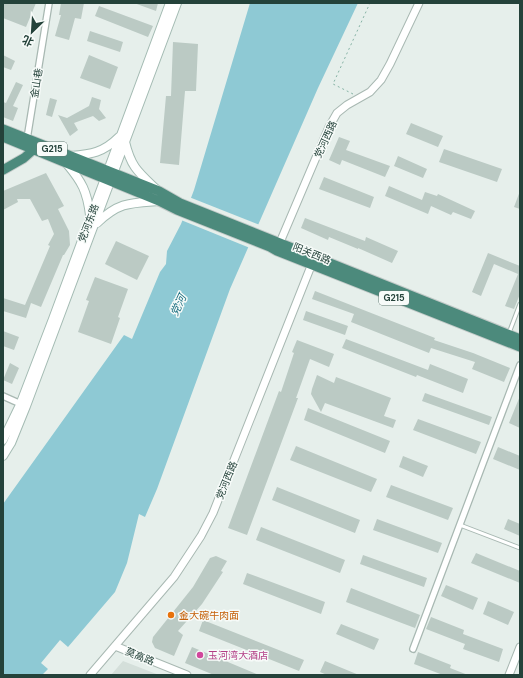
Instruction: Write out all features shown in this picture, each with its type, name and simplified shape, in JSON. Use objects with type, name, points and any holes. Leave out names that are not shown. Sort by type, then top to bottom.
[{"type":"highway","name":"G215","points":[[3,129],[27,139],[68,160],[106,175]]},
{"type":"highway","points":[[3,137],[33,150]]},
{"type":"highway","name":"G215","points":[[3,170],[24,158],[33,150],[68,160]]},
{"type":"highway","name":"阳关西路","points":[[106,175],[313,261],[507,338],[520,348]]},
{"type":"highway","name":"阳关西路","points":[[507,338],[520,339]]},
{"type":"main road","name":"党河东路","points":[[3,456],[11,443],[23,405],[90,217],[106,175],[123,139],[170,3]]},
{"type":"main road","points":[[90,217],[88,200],[84,188],[68,160],[99,151],[123,139],[177,3]]},
{"type":"main road","points":[[95,224],[108,213],[120,206],[159,196],[133,165],[123,139]]},
{"type":"main road","name":"党河东路","points":[[3,440],[23,405],[95,224],[106,175]]},
{"type":"street","name":"金山巷","points":[[27,139],[49,3]]},
{"type":"street","name":"党河西路","points":[[275,245],[329,127],[337,113],[347,105],[370,92],[381,80],[419,3]]},
{"type":"street","name":"党河西路","points":[[90,675],[174,577],[213,513],[313,261]]},
{"type":"street","points":[[413,649],[520,365]]},
{"type":"street","points":[[3,396],[23,405]]},
{"type":"street","name":"莫高路","points":[[115,646],[187,675]]},
{"type":"street","points":[[509,675],[520,646]]},
{"type":"lane","points":[[507,338],[520,304]]},
{"type":"lane","points":[[460,525],[520,548]]},
{"type":"path","points":[[360,98],[333,84],[370,3]]},
{"type":"shaded area","points":[[123,661],[159,675],[111,675]]},
{"type":"water","name":"党河","points":[[250,3],[358,3],[318,88],[230,289],[157,489],[145,517],[139,514],[127,563],[115,592],[68,647],[60,640],[41,663],[48,669],[42,675],[3,675],[3,504],[124,335],[132,339],[160,272],[166,264],[167,251],[181,224],[194,190]]},
{"type":"pier","points":[[189,197],[260,225],[250,248],[181,220]]},
{"type":"building","points":[[3,3],[36,3],[26,27],[3,18]]},
{"type":"building","points":[[61,3],[84,3],[81,19],[75,18],[69,40],[55,36],[61,15],[59,15]]},
{"type":"building","points":[[134,3],[158,3],[156,11]]},
{"type":"building","points":[[99,6],[153,26],[148,37],[95,16]]},
{"type":"building","points":[[90,31],[123,42],[120,52],[87,41]]},
{"type":"building","points":[[173,42],[198,44],[196,91],[185,91],[179,165],[160,163],[166,96],[171,96]]},
{"type":"building","points":[[3,55],[15,61],[11,70],[3,67]]},
{"type":"building","points":[[89,55],[118,67],[110,89],[80,78]]},
{"type":"building","points":[[16,82],[23,85],[13,106],[18,108],[13,121],[3,117],[3,102],[6,103]]},
{"type":"building","points":[[92,97],[101,100],[99,109],[106,118],[99,121],[93,116],[74,123],[78,130],[70,136],[58,115],[67,118],[89,106]]},
{"type":"building","points":[[50,98],[57,100],[52,117],[46,115]]},
{"type":"building","points":[[411,123],[443,136],[438,147],[406,134]]},
{"type":"building","points":[[339,137],[350,141],[346,150],[390,166],[385,177],[342,160],[340,165],[329,160]]},
{"type":"building","points":[[444,149],[502,169],[497,182],[439,162]]},
{"type":"building","points":[[398,156],[427,169],[423,178],[394,166]]},
{"type":"building","points":[[46,173],[64,206],[58,209],[69,231],[70,245],[63,255],[41,307],[31,303],[26,318],[3,311],[3,298],[25,305],[50,246],[48,245],[54,234],[48,219],[42,221],[30,199],[17,199],[18,202],[3,210],[3,191]]},
{"type":"building","points":[[324,177],[374,197],[370,208],[319,189]]},
{"type":"building","points":[[389,186],[422,200],[425,192],[437,196],[438,194],[475,211],[471,219],[453,212],[451,215],[431,206],[428,214],[385,196]]},
{"type":"building","points":[[520,191],[520,209],[514,207]]},
{"type":"building","points":[[305,218],[365,241],[366,237],[398,251],[392,263],[358,248],[329,237],[328,240],[301,228]]},
{"type":"building","points":[[116,241],[149,256],[137,280],[105,264]]},
{"type":"building","points":[[488,253],[520,266],[520,294],[514,309],[505,306],[518,274],[494,264],[481,296],[472,292]]},
{"type":"building","points":[[95,277],[128,289],[118,317],[120,318],[111,344],[78,332],[89,301],[86,300]]},
{"type":"building","points":[[315,291],[435,338],[434,340],[473,353],[510,368],[504,382],[472,369],[475,362],[431,348],[429,353],[351,322],[354,314],[312,299]]},
{"type":"building","points":[[306,311],[348,326],[345,335],[303,320]]},
{"type":"building","points":[[3,331],[19,337],[14,350],[3,346]]},
{"type":"building","points":[[346,339],[428,370],[430,364],[468,379],[463,393],[417,375],[416,377],[342,348]]},
{"type":"building","points":[[297,340],[334,354],[329,367],[310,359],[296,398],[298,398],[247,535],[228,528],[279,391],[281,392],[294,353],[292,352]]},
{"type":"building","points":[[10,363],[19,368],[12,384],[3,380]]},
{"type":"building","points":[[317,375],[334,383],[336,377],[391,398],[384,416],[396,420],[393,428],[325,403],[321,412],[311,394]]},
{"type":"building","points":[[425,393],[492,417],[489,425],[422,401]]},
{"type":"building","points":[[520,396],[520,428],[509,423]]},
{"type":"building","points":[[308,408],[390,441],[385,453],[304,420]]},
{"type":"building","points":[[418,419],[481,442],[476,454],[413,430]]},
{"type":"building","points":[[296,446],[377,479],[371,492],[290,460]]},
{"type":"building","points":[[498,447],[520,456],[520,470],[493,459]]},
{"type":"building","points":[[403,456],[428,466],[423,477],[399,467]]},
{"type":"building","points":[[391,485],[453,508],[448,520],[386,497]]},
{"type":"building","points":[[277,487],[360,520],[355,533],[272,500]]},
{"type":"building","points":[[377,519],[442,543],[438,553],[373,530]]},
{"type":"building","points":[[508,519],[520,524],[520,536],[504,529]]},
{"type":"building","points":[[261,527],[345,560],[340,573],[256,540]]},
{"type":"building","points":[[476,553],[520,571],[520,583],[471,563]]},
{"type":"building","points":[[363,555],[427,578],[424,587],[360,564]]},
{"type":"building","points":[[216,556],[227,561],[221,571],[223,572],[202,604],[178,631],[183,635],[174,656],[155,648],[152,642],[153,637],[193,587],[210,558]]},
{"type":"building","points":[[247,573],[325,602],[321,614],[243,584]]},
{"type":"building","points":[[446,585],[478,598],[473,610],[441,596]]},
{"type":"building","points":[[351,588],[420,615],[415,628],[346,602]]},
{"type":"building","points":[[488,601],[514,612],[508,625],[483,614]]},
{"type":"building","points":[[431,617],[464,630],[463,634],[503,649],[499,662],[463,649],[465,644],[426,629]]},
{"type":"building","points":[[203,620],[304,660],[299,671],[199,631]]},
{"type":"building","points":[[341,624],[379,639],[374,650],[336,634]]},
{"type":"building","name":"玉河湾大酒店","points":[[192,647],[259,675],[214,675],[185,663]]},
{"type":"building","points":[[418,652],[451,665],[450,668],[468,675],[443,675],[414,664]]},
{"type":"building","points":[[325,661],[359,675],[327,675],[320,672]]},
{"type":"place","name":"金大碗牛肉面","points":[[171,615]]},
{"type":"place","name":"玉河湾大酒店","points":[[200,655]]}]
